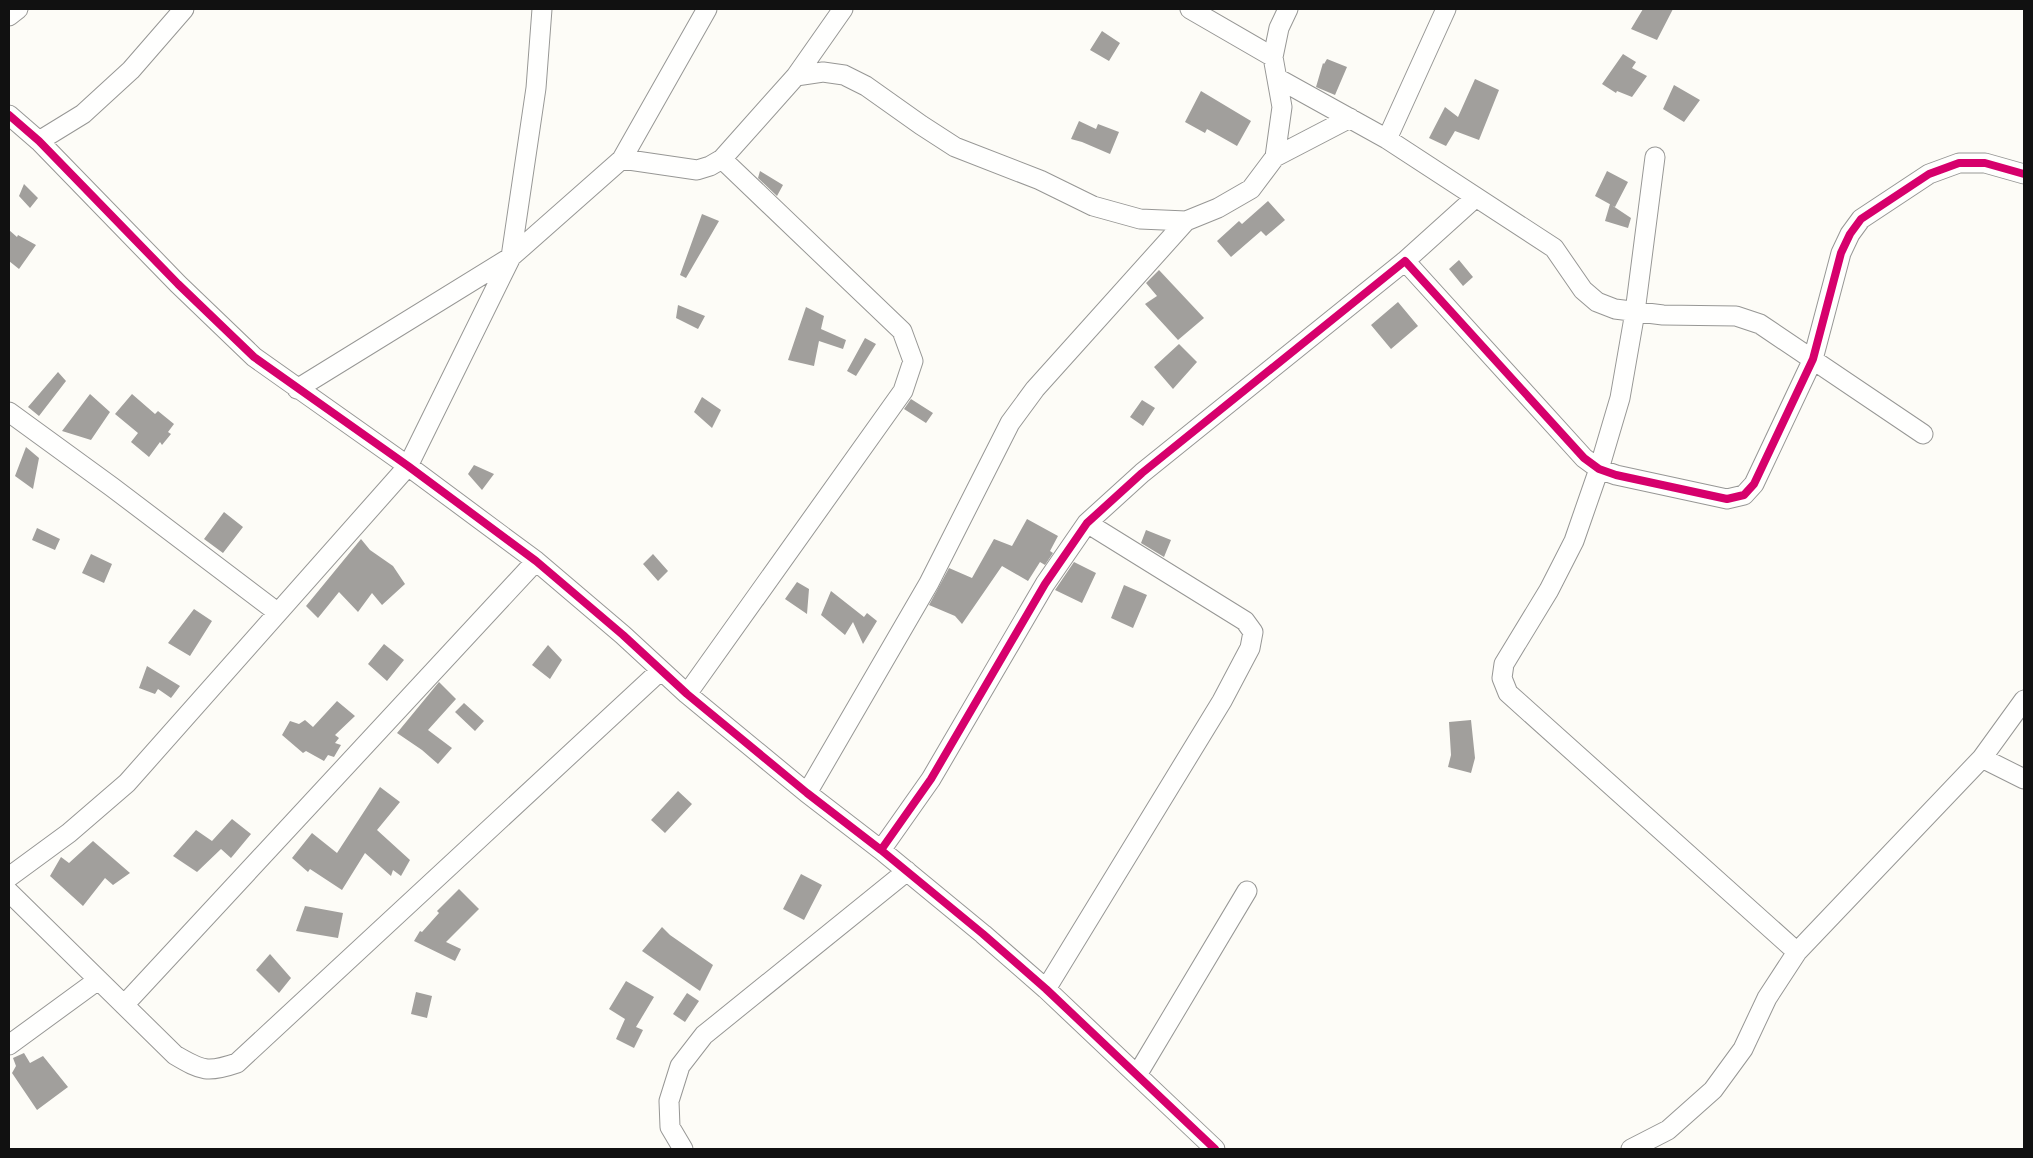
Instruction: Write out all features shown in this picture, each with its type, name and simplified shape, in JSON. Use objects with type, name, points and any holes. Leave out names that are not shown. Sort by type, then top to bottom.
[{"type":"street","points":[[9,16],[18,9]]},
{"type":"street","points":[[39,141],[83,114],[104,95],[131,70],[184,9]]},
{"type":"street","points":[[9,876],[69,833],[127,783],[408,466],[511,257],[536,88],[542,9]]},
{"type":"street","points":[[297,389],[511,257],[622,159],[707,9]]},
{"type":"street","points":[[622,159],[697,170],[710,166],[722,159],[796,76],[842,9]]},
{"type":"street","points":[[1190,9],[1274,57]]},
{"type":"street","points":[[1275,157],[1282,107],[1274,57],[1279,28],[1288,9]]},
{"type":"street","points":[[1387,139],[1446,9]]},
{"type":"street","points":[[796,76],[823,72],[844,75],[866,86],[955,147],[1040,180],[1093,206],[1140,219],[1186,221],[1218,208],[1251,189],[1275,157],[1350,118]]},
{"type":"street","points":[[1277,78],[1387,139],[1554,248],[1583,290],[1597,302],[1615,309],[1635,312],[1663,315],[1736,316],[1760,324],[1923,434]]},
{"type":"street","points":[[9,115],[39,141],[224,329],[254,357],[408,466],[536,561],[623,635],[687,694],[806,793],[907,871],[1046,989],[1215,1149]]},
{"type":"street","points":[[1654,157],[1635,312],[1620,398],[1599,469],[1574,541],[1549,590],[1504,664],[1502,678],[1508,693],[1797,952]]},
{"type":"street","points":[[687,694],[903,391],[913,361],[902,332],[722,159]]},
{"type":"street","points":[[1405,261],[1584,458],[1599,469],[1616,475],[1727,499],[1744,495],[1754,484],[1812,359],[1841,253],[1850,234],[1861,219],[1929,174],[1959,163],[1985,163],[2024,174]]},
{"type":"street","points":[[881,850],[931,779],[1045,584],[1087,523],[1142,473],[1405,261],[1476,197]]},
{"type":"street","points":[[806,793],[928,584],[1010,423],[1035,389],[1186,221]]},
{"type":"street","points":[[9,412],[112,486],[230,578],[278,612]]},
{"type":"street","points":[[1046,989],[1222,701],[1250,648],[1253,632],[1246,621],[1087,523]]},
{"type":"street","points":[[124,1005],[536,561]]},
{"type":"street","points":[[9,892],[175,1055],[197,1068],[217,1070],[237,1063],[660,671]]},
{"type":"street","points":[[1631,1149],[1668,1130],[1713,1090],[1743,1049],[1768,998],[1797,952],[1982,758],[2024,700]]},
{"type":"street","points":[[1982,758],[2024,779]]},
{"type":"street","points":[[683,1149],[670,1127],[669,1101],[680,1066],[704,1035],[907,871]]},
{"type":"street","points":[[1137,1075],[1247,891]]},
{"type":"street","points":[[9,1045],[98,980]]},
{"type":"building","points":[[1643,9],[1673,9],[1657,40],[1631,29]]},
{"type":"building","points":[[1102,31],[1120,43],[1109,61],[1090,50]]},
{"type":"building","points":[[1623,54],[1636,62],[1632,68],[1647,76],[1632,97],[1617,91],[1616,93],[1602,84]]},
{"type":"building","points":[[1327,59],[1347,67],[1335,95],[1316,87],[1323,63]]},
{"type":"building","points":[[1475,79],[1499,90],[1479,140],[1455,131],[1446,146],[1429,138],[1445,107],[1458,117]]},
{"type":"building","points":[[1674,85],[1700,100],[1684,122],[1663,109]]},
{"type":"building","points":[[1201,91],[1251,121],[1237,146],[1207,129],[1205,133],[1185,122]]},
{"type":"building","points":[[1079,121],[1096,129],[1098,124],[1119,132],[1110,154],[1071,139]]},
{"type":"building","points":[[760,171],[783,185],[777,196],[758,178]]},
{"type":"building","points":[[1607,171],[1628,182],[1615,207],[1595,196]]},
{"type":"building","points":[[24,184],[38,198],[30,208],[19,196]]},
{"type":"building","points":[[1268,201],[1285,220],[1266,236],[1261,231],[1231,257],[1217,241],[1239,221],[1242,224]]},
{"type":"building","points":[[1610,204],[1631,218],[1628,228],[1605,221]]},
{"type":"building","points":[[702,214],[719,221],[686,278],[680,275]]},
{"type":"building","points":[[9,230],[17,237],[18,235],[36,245],[19,269],[9,261]]},
{"type":"building","points":[[1459,260],[1473,277],[1463,286],[1449,269]]},
{"type":"building","points":[[1159,270],[1204,318],[1178,340],[1145,304],[1157,296],[1146,283]]},
{"type":"building","points":[[1398,302],[1418,326],[1391,349],[1371,325]]},
{"type":"building","points":[[678,305],[705,316],[698,329],[676,318]]},
{"type":"building","points":[[806,307],[824,316],[821,329],[846,340],[843,349],[819,341],[814,366],[788,360]]},
{"type":"building","points":[[865,338],[876,344],[856,376],[847,371]]},
{"type":"building","points":[[1179,344],[1197,362],[1173,389],[1154,367]]},
{"type":"building","points":[[58,372],[66,381],[39,416],[28,407]]},
{"type":"building","points":[[90,394],[110,412],[91,440],[62,431]]},
{"type":"building","points":[[132,394],[155,414],[158,411],[174,424],[168,432],[171,434],[162,445],[160,442],[149,457],[131,442],[138,433],[115,414]]},
{"type":"building","points":[[702,397],[721,410],[712,428],[694,412]]},
{"type":"building","points":[[911,399],[933,413],[926,423],[904,409]]},
{"type":"building","points":[[1142,400],[1155,408],[1143,426],[1130,417]]},
{"type":"building","points":[[26,447],[39,458],[33,489],[15,476]]},
{"type":"building","points":[[474,465],[494,474],[482,490],[468,474]]},
{"type":"building","points":[[224,512],[243,527],[223,553],[204,539]]},
{"type":"building","points":[[1027,519],[1058,536],[1050,551],[1053,553],[1045,565],[1040,562],[1028,581],[1002,566],[962,624],[955,616],[929,605],[949,568],[972,578],[994,539],[1012,546]]},
{"type":"building","points":[[37,528],[60,539],[55,550],[32,540]]},
{"type":"building","points":[[1146,530],[1171,540],[1164,557],[1141,543]]},
{"type":"building","points":[[361,539],[370,550],[393,566],[405,584],[382,605],[372,593],[358,612],[339,592],[318,618],[306,606]]},
{"type":"building","points":[[91,554],[112,564],[104,583],[82,573]]},
{"type":"building","points":[[653,554],[668,571],[658,581],[643,564]]},
{"type":"building","points":[[1074,562],[1096,573],[1082,603],[1055,590]]},
{"type":"building","points":[[797,582],[809,589],[807,614],[785,599]]},
{"type":"building","points":[[1124,585],[1147,595],[1133,628],[1111,618]]},
{"type":"building","points":[[831,591],[864,617],[867,613],[877,621],[863,644],[853,622],[845,635],[821,615]]},
{"type":"building","points":[[194,609],[212,621],[190,656],[168,643]]},
{"type":"building","points":[[384,644],[404,660],[387,681],[368,664]]},
{"type":"building","points":[[548,645],[562,660],[550,679],[532,665]]},
{"type":"building","points":[[147,666],[180,686],[171,698],[158,689],[155,694],[139,688]]},
{"type":"building","points":[[439,682],[456,699],[428,730],[452,748],[438,764],[422,750],[397,733]]},
{"type":"building","points":[[337,701],[355,716],[335,735],[339,738],[335,743],[341,745],[334,757],[328,755],[324,761],[306,751],[303,753],[282,735],[290,721],[299,724],[305,720],[313,727]]},
{"type":"building","points":[[464,703],[484,721],[475,731],[455,712]]},
{"type":"building","points":[[1471,720],[1475,758],[1471,773],[1448,767],[1451,755],[1449,722]]},
{"type":"building","points":[[380,787],[400,802],[377,830],[410,860],[401,876],[393,870],[391,876],[365,853],[342,890],[310,869],[308,872],[292,858],[312,833],[337,853]]},
{"type":"building","points":[[678,791],[692,804],[665,833],[651,820]]},
{"type":"building","points":[[232,819],[251,834],[231,858],[221,849],[197,872],[173,856],[196,830],[212,841]]},
{"type":"building","points":[[93,841],[130,873],[113,885],[105,878],[83,906],[50,876],[61,857],[69,863]]},
{"type":"building","points":[[801,874],[822,885],[804,920],[783,909]]},
{"type":"building","points":[[459,889],[479,909],[446,942],[461,949],[455,961],[414,941],[420,931],[422,932],[439,913],[437,911]]},
{"type":"building","points":[[305,906],[343,913],[338,938],[296,931]]},
{"type":"building","points":[[662,927],[670,935],[713,965],[700,991],[642,951]]},
{"type":"building","points":[[270,954],[291,978],[279,993],[256,970]]},
{"type":"building","points":[[626,981],[654,997],[636,1027],[643,1030],[634,1048],[616,1039],[625,1019],[609,1009]]},
{"type":"building","points":[[416,992],[432,996],[427,1018],[411,1014]]},
{"type":"building","points":[[687,993],[699,1001],[685,1022],[673,1014]]},
{"type":"building","points":[[24,1053],[30,1063],[43,1056],[68,1087],[37,1110],[12,1073],[16,1066],[13,1058]]},
{"type":"cycle path","points":[[9,115],[39,141],[178,284],[254,357],[408,466],[536,561],[623,635],[687,694],[983,934],[1046,989],[1215,1149]]},
{"type":"cycle path","points":[[881,850],[931,779],[1045,584],[1087,523],[1142,473],[1405,261],[1584,458],[1599,469],[1616,475],[1727,499],[1744,495],[1754,484],[1813,359],[1841,253],[1850,234],[1861,219],[1929,174],[1959,163],[1985,163],[2024,174]]}]
